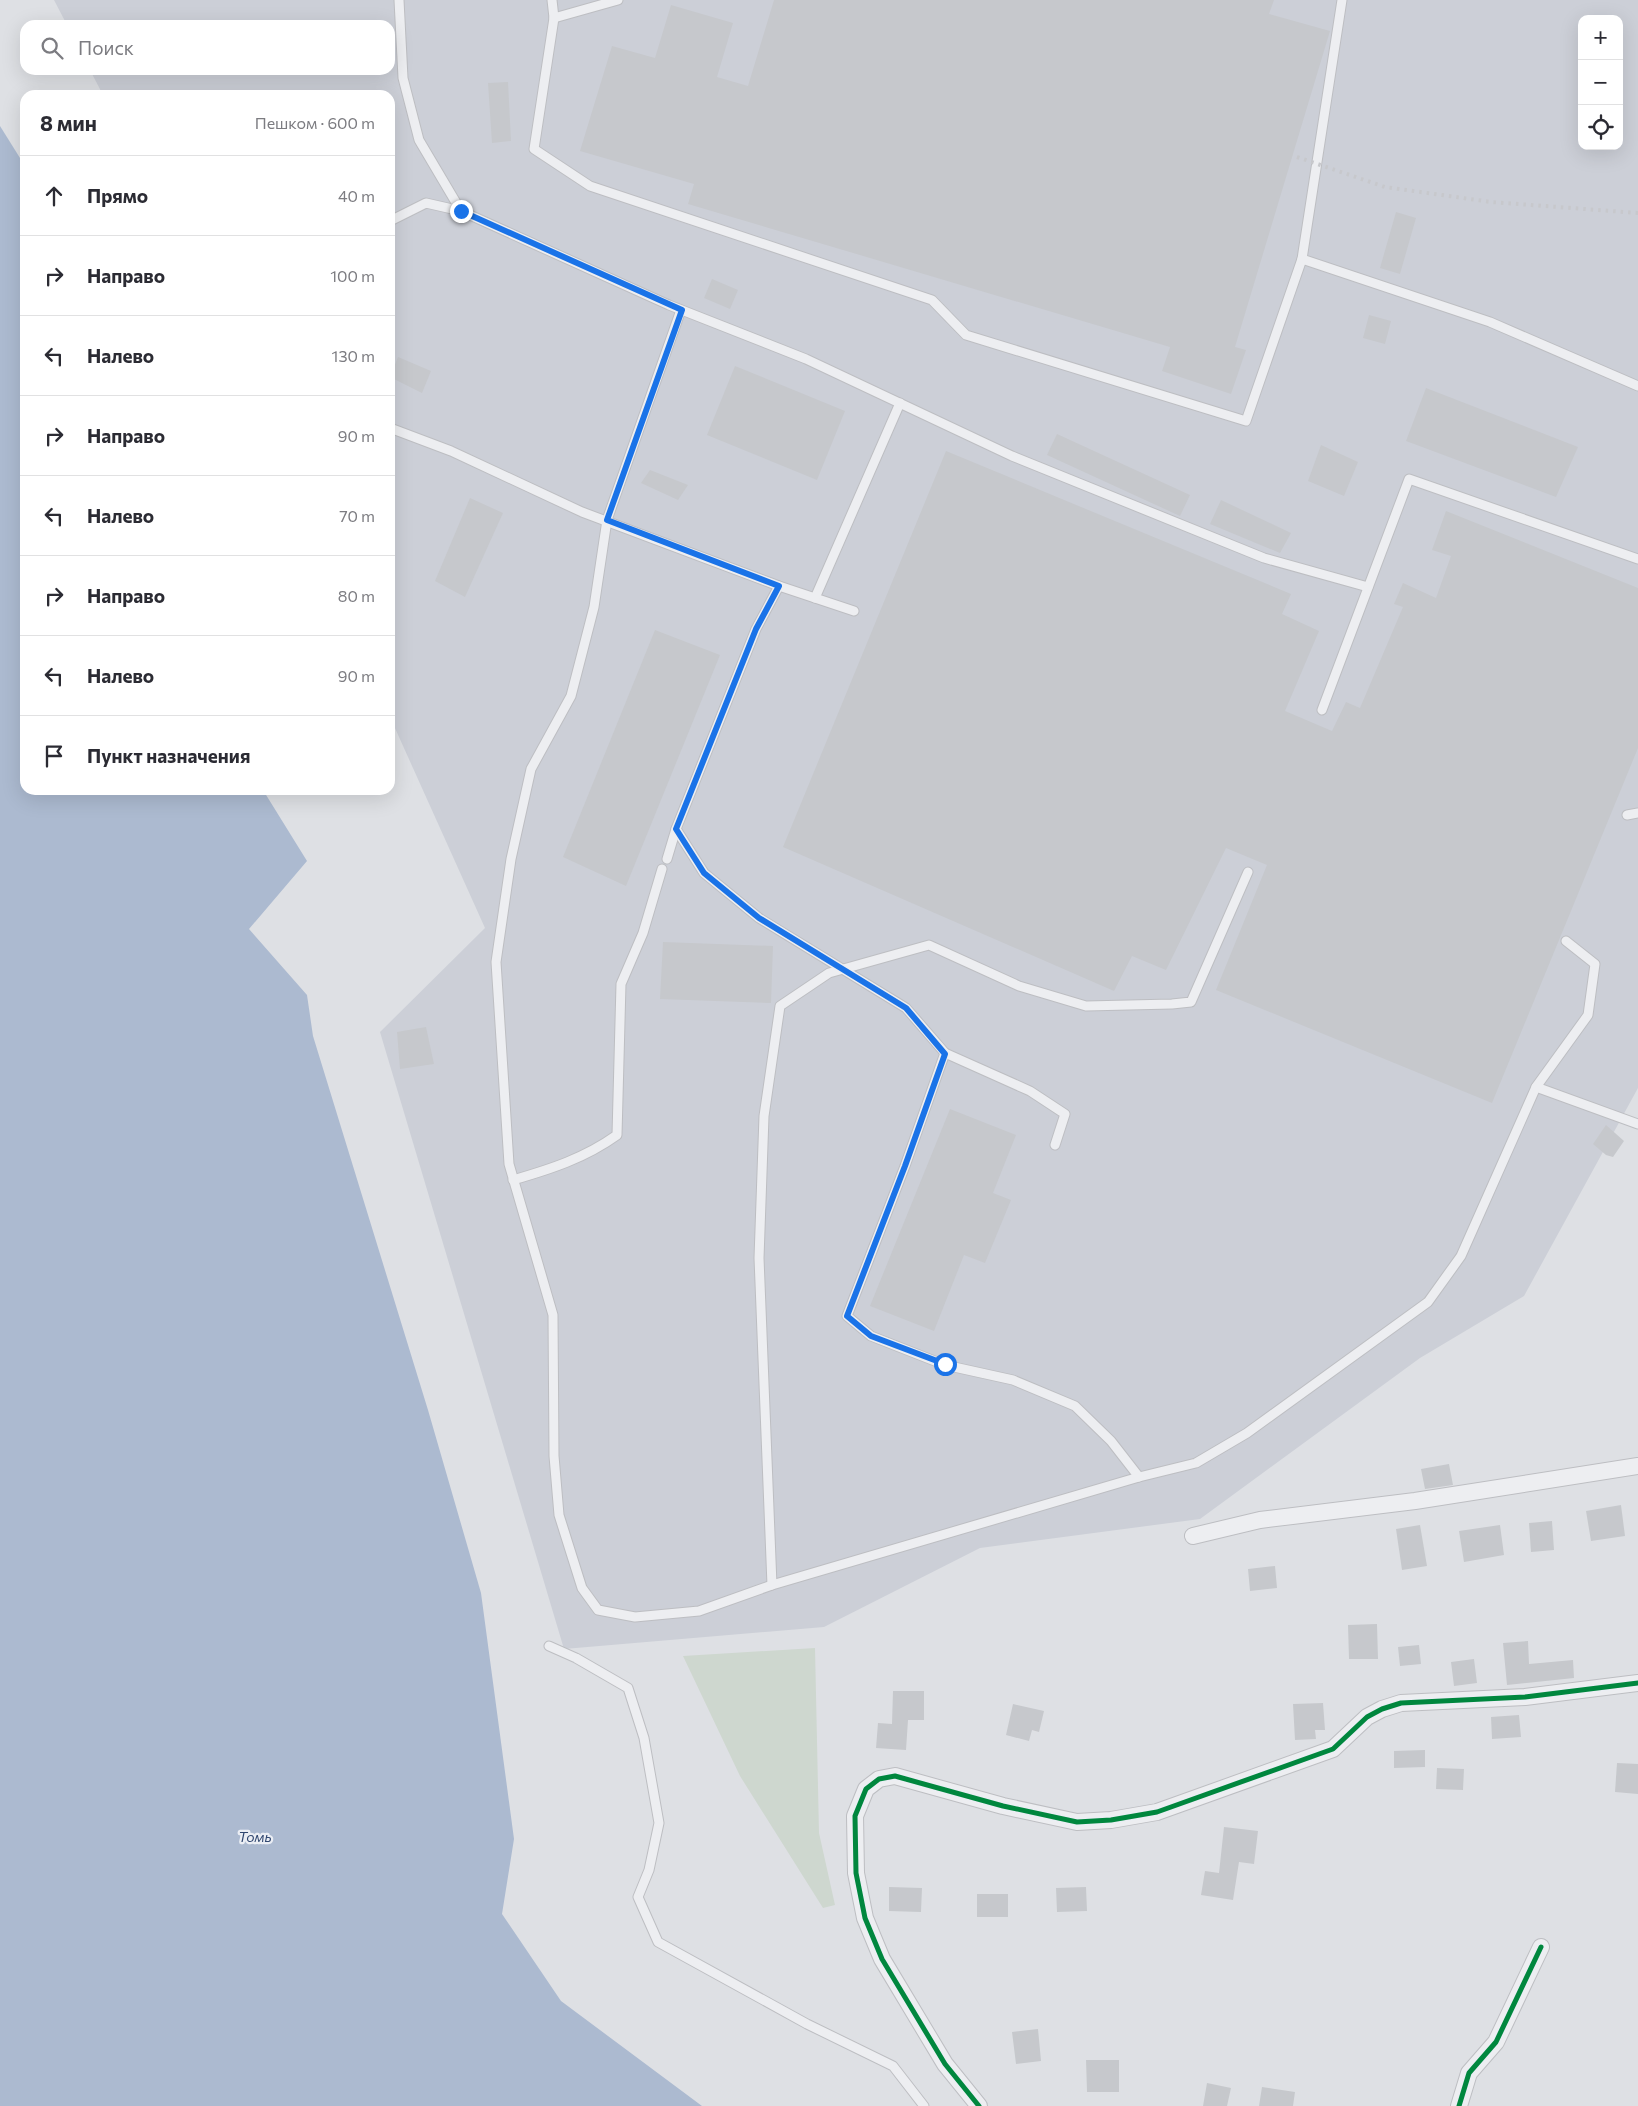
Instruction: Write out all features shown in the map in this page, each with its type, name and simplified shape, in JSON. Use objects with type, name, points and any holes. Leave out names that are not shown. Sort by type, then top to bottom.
[{"type":"street","points":[[1193,1536],[1260,1520],[1415,1501],[1638,1466]]},
{"type":"street","points":[[979,2106],[945,2064],[891,1975],[882,1959],[865,1918],[856,1873],[854,1816],[866,1789],[879,1779],[895,1776],[1003,1806],[1077,1822],[1111,1820],[1158,1812],[1333,1749],[1367,1717],[1382,1709],[1401,1704],[1525,1697],[1638,1683]]},
{"type":"street","points":[[1459,2106],[1469,2073],[1496,2042],[1541,1947]]},
{"type":"lane","points":[[399,0],[403,78],[419,140],[461,211]]},
{"type":"lane","points":[[552,0],[554,18],[534,150],[590,186],[932,300],[966,335],[1246,421],[1302,259],[1342,0]]},
{"type":"lane","points":[[554,18],[618,0]]},
{"type":"lane","points":[[395,219],[426,203],[461,211],[682,310],[806,359],[1012,456],[1264,558],[1368,587]]},
{"type":"lane","points":[[1302,259],[1490,322],[1638,386]]},
{"type":"lane","points":[[682,310],[607,520],[594,607],[570,696],[532,769],[511,860],[496,962],[509,1164],[553,1315],[554,1456],[559,1515],[582,1588],[598,1610],[635,1617],[699,1611],[772,1586],[1196,1463],[1247,1433],[1428,1302],[1461,1256],[1536,1087],[1588,1016],[1595,964],[1566,941]]},
{"type":"lane","points":[[815,598],[900,403]]},
{"type":"lane","points":[[395,430],[451,451],[582,512],[779,586],[854,611]]},
{"type":"lane","points":[[1322,710],[1408,479],[1638,559]]},
{"type":"lane","points":[[667,860],[676,829],[756,629],[779,586]]},
{"type":"lane","points":[[1627,815],[1638,813]]},
{"type":"lane","points":[[676,829],[704,873],[759,918],[906,1008],[945,1054],[1030,1091],[1064,1114],[1055,1145]]},
{"type":"lane","points":[[514,1180],[560,1166],[596,1150],[617,1135],[621,984],[643,933],[662,869]]},
{"type":"lane","points":[[772,1586],[759,1258],[764,1116],[780,1006],[829,973],[929,945],[1019,986],[1086,1006],[1191,1002],[1248,872]]},
{"type":"lane","points":[[945,1054],[905,1166],[847,1316],[871,1336],[945,1364],[1013,1380],[1075,1406],[1111,1441],[1139,1478]]},
{"type":"lane","points":[[1536,1087],[1638,1124]]},
{"type":"lane","points":[[549,1646],[576,1658],[628,1688],[644,1738],[659,1823],[649,1870],[638,1898],[658,1942],[807,2024],[893,2066],[924,2106]]},
{"type":"shaded area","points":[[54,0],[1638,0],[1638,1088],[1524,1296],[1420,1358],[1200,1519],[980,1548],[824,1627],[564,1649],[380,1032],[485,928],[395,728],[395,90],[100,90],[93,75],[395,75],[395,20],[64,20]]},
{"type":"shaded area","points":[[815,1648],[819,1833],[835,1905],[823,1908],[740,1776],[683,1656]]},
{"type":"water","name":"Томь","points":[[0,126],[20,158],[20,795],[266,795],[307,861],[249,929],[307,995],[313,1036],[428,1410],[481,1593],[514,1839],[502,1914],[561,2001],[702,2106],[0,2106]]},
{"type":"building","points":[[774,0],[1274,0],[1269,14],[1330,31],[1235,347],[1246,350],[1231,394],[1162,371],[1170,347],[688,204],[694,184],[580,151],[612,46],[655,58],[671,5],[733,23],[717,77],[748,86]]},
{"type":"building","points":[[508,82],[511,141],[492,143],[488,83]]},
{"type":"building","points":[[1396,212],[1416,218],[1400,274],[1380,268]]},
{"type":"building","points":[[712,279],[738,290],[730,309],[704,298]]},
{"type":"building","points":[[1369,315],[1391,321],[1385,344],[1363,338]]},
{"type":"building","points":[[398,357],[431,371],[422,393],[395,380],[395,364]]},
{"type":"building","points":[[735,366],[845,411],[817,480],[707,435]]},
{"type":"building","points":[[1426,388],[1578,447],[1556,497],[1406,441]]},
{"type":"building","points":[[1057,434],[1190,495],[1180,516],[1047,455]]},
{"type":"building","points":[[1321,445],[1358,462],[1344,496],[1308,481]]},
{"type":"building","points":[[946,451],[1291,594],[1282,614],[1319,631],[1285,711],[1332,731],[1346,702],[1360,708],[1403,607],[1394,604],[1403,583],[1436,598],[1451,556],[1432,550],[1446,511],[1638,588],[1638,748],[1492,1103],[1216,990],[1267,865],[1226,848],[1166,970],[1132,956],[1114,991],[783,847]]},
{"type":"building","points":[[650,470],[688,485],[678,500],[641,483]]},
{"type":"building","points":[[470,498],[503,513],[465,597],[435,581]]},
{"type":"building","points":[[1221,500],[1291,533],[1280,553],[1210,524]]},
{"type":"building","points":[[655,630],[720,655],[626,886],[563,857]]},
{"type":"building","points":[[663,942],[773,946],[771,1003],[660,999]]},
{"type":"building","points":[[426,1027],[434,1064],[400,1069],[397,1032]]},
{"type":"building","points":[[950,1109],[1016,1135],[993,1193],[1011,1200],[985,1263],[964,1255],[934,1331],[870,1306]]},
{"type":"building","points":[[1606,1125],[1624,1141],[1613,1157],[1606,1155],[1593,1144]]},
{"type":"building","points":[[1449,1464],[1453,1485],[1425,1489],[1421,1469]]},
{"type":"building","points":[[1621,1505],[1625,1536],[1591,1541],[1586,1511]]},
{"type":"building","points":[[1552,1521],[1554,1550],[1531,1552],[1529,1523]]},
{"type":"building","points":[[1420,1525],[1427,1566],[1402,1570],[1396,1529]]},
{"type":"building","points":[[1500,1525],[1504,1555],[1464,1562],[1459,1531]]},
{"type":"building","points":[[1275,1566],[1277,1588],[1250,1591],[1248,1569]]},
{"type":"building","points":[[1377,1624],[1378,1659],[1349,1659],[1348,1625]]},
{"type":"building","points":[[1528,1641],[1529,1664],[1573,1660],[1574,1678],[1507,1685],[1503,1643]]},
{"type":"building","points":[[1419,1645],[1421,1664],[1400,1666],[1398,1647]]},
{"type":"building","points":[[1474,1659],[1477,1683],[1454,1686],[1451,1662]]},
{"type":"building","points":[[893,1691],[924,1691],[924,1720],[908,1720],[906,1750],[876,1748],[878,1723],[892,1724]]},
{"type":"building","points":[[1323,1703],[1325,1730],[1315,1730],[1316,1739],[1295,1740],[1293,1704]]},
{"type":"building","points":[[1013,1704],[1044,1711],[1039,1732],[1032,1730],[1029,1741],[1006,1735]]},
{"type":"building","points":[[1519,1715],[1521,1737],[1492,1739],[1491,1717]]},
{"type":"building","points":[[1425,1750],[1425,1767],[1394,1768],[1394,1751]]},
{"type":"building","points":[[1617,1763],[1638,1764],[1638,1794],[1615,1792]]},
{"type":"building","points":[[1437,1768],[1464,1769],[1463,1790],[1436,1789]]},
{"type":"building","points":[[1224,1827],[1258,1831],[1254,1864],[1239,1862],[1233,1900],[1201,1895],[1205,1871],[1219,1873]]},
{"type":"building","points":[[889,1887],[922,1888],[921,1912],[889,1911]]},
{"type":"building","points":[[1086,1887],[1087,1911],[1057,1912],[1056,1888]]},
{"type":"building","points":[[977,1894],[1008,1894],[1008,1917],[977,1917]]},
{"type":"building","points":[[1038,2029],[1041,2061],[1016,2064],[1012,2032]]},
{"type":"building","points":[[1086,2060],[1119,2060],[1119,2092],[1087,2092]]},
{"type":"building","points":[[1207,2083],[1231,2088],[1227,2106],[1203,2106]]},
{"type":"building","points":[[1262,2087],[1295,2092],[1293,2106],[1259,2106]]},
{"type":"railway","points":[[1297,157],[1385,187],[1491,202],[1638,213]]},
{"type":"cycle path","points":[[979,2106],[945,2064],[882,1959],[865,1918],[856,1873],[855,1816],[866,1789],[879,1779],[895,1776],[1003,1806],[1077,1822],[1111,1820],[1157,1812],[1333,1749],[1367,1717],[1382,1709],[1401,1703],[1525,1697],[1638,1683]]},
{"type":"cycle path","points":[[1459,2106],[1469,2073],[1496,2042],[1541,1947]]},
{"type":"route","points":[[461,211],[682,310],[607,520],[779,586],[756,629],[676,829],[704,873],[759,918],[906,1008],[945,1054],[905,1166],[862,1272],[847,1316],[871,1336],[945,1364]]}]
